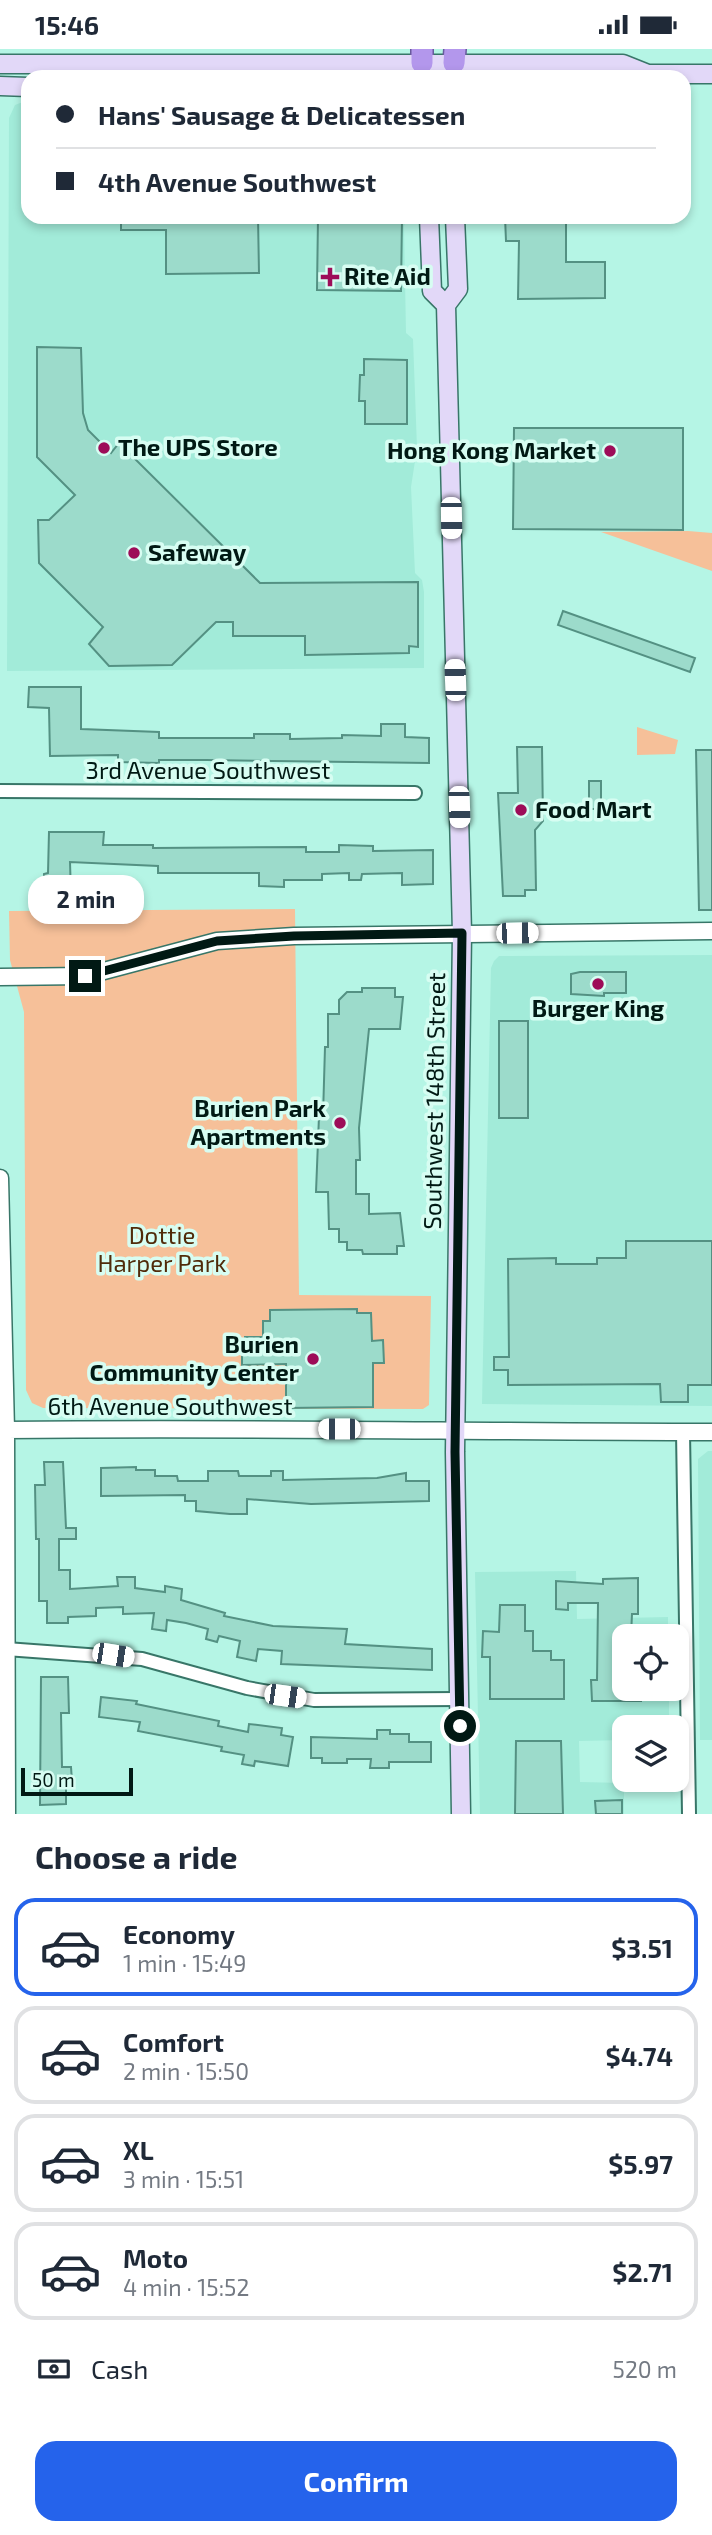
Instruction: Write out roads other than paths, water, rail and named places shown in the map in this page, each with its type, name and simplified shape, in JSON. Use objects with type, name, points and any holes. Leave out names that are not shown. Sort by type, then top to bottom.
[{"type":"main road","points":[[0,65],[623,64],[634,70]]},
{"type":"main road","points":[[691,75],[712,74]]},
{"type":"main road","points":[[0,86],[21,87]]},
{"type":"main road","name":"Southwest 148th Street","points":[[429,224],[432,291],[446,305]]},
{"type":"main road","name":"Southwest 148th Street","points":[[455,224],[458,289],[446,305],[462,933],[456,1431],[461,1814]]},
{"type":"street","name":"3rd Avenue Southwest","points":[[0,791],[415,793]]},
{"type":"street","points":[[0,977],[85,976],[217,941],[294,936],[712,931]]},
{"type":"street","points":[[0,1178],[6,1430],[7,1814]]},
{"type":"street","name":"6th Avenue Southwest","points":[[6,1430],[712,1432]]},
{"type":"street","points":[[683,1432],[689,1814]]},
{"type":"street","points":[[6,1649],[142,1659],[247,1688],[314,1700],[459,1699]]},
{"type":"place","name":"Rite Aid","points":[[330,277]]},
{"type":"place","name":"The UPS Store","points":[[104,448]]},
{"type":"place","name":"Hong Kong Market","points":[[610,451]]},
{"type":"place","name":"Safeway","points":[[134,553]]},
{"type":"place","name":"Food Mart","points":[[521,810]]},
{"type":"place","name":"Burger King","points":[[598,984]]},
{"type":"place","name":"Burien Park Apartments","points":[[340,1123]]},
{"type":"place","name":"Burien Community Center","points":[[313,1359]]},
{"type":"park label","name":"Dottie Harper Park","points":[[162,1250]]}]
